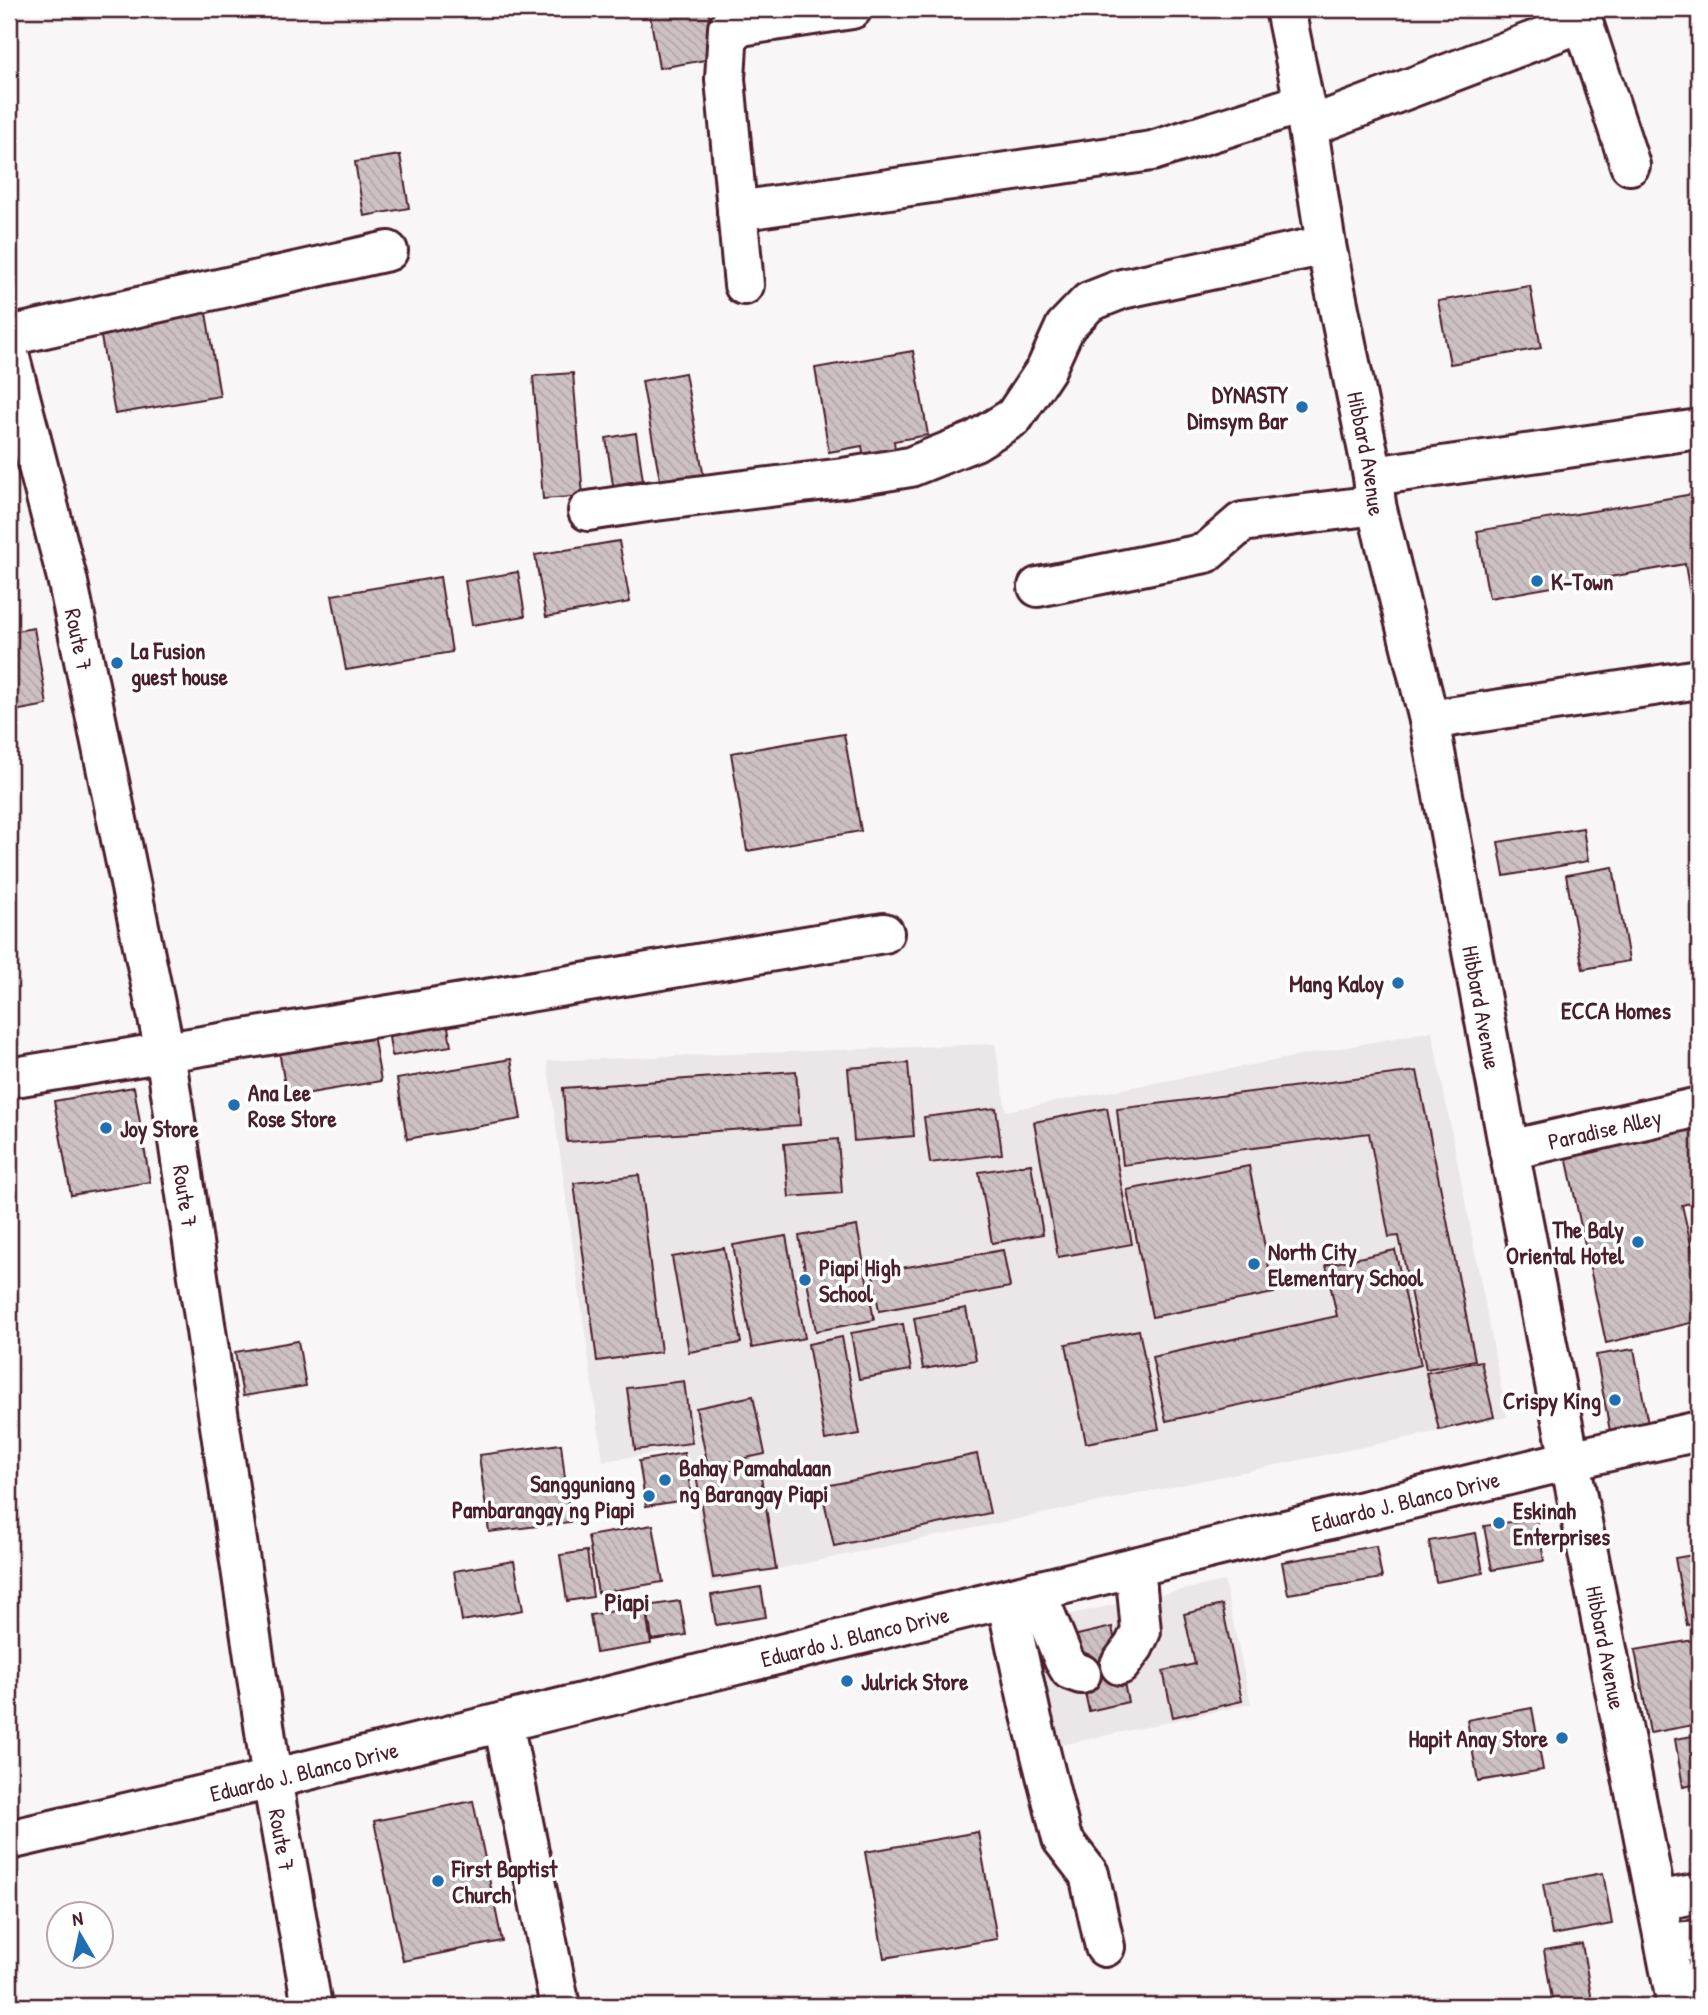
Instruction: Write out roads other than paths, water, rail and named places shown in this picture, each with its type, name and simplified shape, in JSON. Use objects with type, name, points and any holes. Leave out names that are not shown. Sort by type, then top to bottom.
[{"type":"street","points":[[744,285],[725,79],[728,28],[852,9]]},
{"type":"street","name":"Hibbard Avenue","points":[[1285,9],[1306,115],[1326,245],[1374,490],[1429,720],[1509,1150],[1658,1901],[1682,1941],[1677,2006]]},
{"type":"street","points":[[737,211],[1152,151],[1306,115],[1578,15],[1630,165]]},
{"type":"street","points":[[588,511],[910,467],[975,441],[1014,417],[1046,369],[1066,327],[1089,302],[1122,289],[1326,245]]},
{"type":"street","points":[[9,336],[388,251]]},
{"type":"street","name":"Route 7","points":[[9,354],[16,412],[67,578],[165,1052],[272,1779],[312,2006]]},
{"type":"street","points":[[1038,587],[1206,553],[1242,522],[1374,490],[1699,429]]},
{"type":"street","points":[[1429,720],[1699,679]]},
{"type":"street","points":[[9,1078],[884,933]]},
{"type":"street","name":"Paradise Alley","points":[[1509,1150],[1699,1107]]},
{"type":"street","name":"Eduardo J. Blanco Drive","points":[[9,1840],[272,1779],[1570,1460],[1699,1431]]},
{"type":"street","points":[[1120,1664],[1134,1646],[1141,1631],[1135,1567]]},
{"type":"street","points":[[1021,1595],[1070,1670],[1081,1674]]},
{"type":"street","points":[[1021,1595],[1031,1715],[1062,1839],[1089,1874],[1105,1947]]},
{"type":"street","points":[[503,1722],[560,2006]]},
{"type":"street","points":[[1658,1901],[1699,1893]]},
{"type":"place","name":"DYNASTY Dimsym Bar","points":[[1302,407]]},
{"type":"place","name":"K-Town","points":[[1537,581]]},
{"type":"place","name":"La Fusion guest house","points":[[117,663]]},
{"type":"place","name":"Mang Kaloy","points":[[1398,983]]},
{"type":"place","name":"Ana Lee Rose Store","points":[[234,1105]]},
{"type":"place","name":"Joy Store","points":[[106,1128]]},
{"type":"place","name":"The Baly Oriental Hotel","points":[[1638,1242]]},
{"type":"place","name":"North City Elementary School","points":[[1254,1264]]},
{"type":"place","name":"Piapi High School","points":[[805,1280]]},
{"type":"place","name":"Crispy King","points":[[1615,1400]]},
{"type":"place","name":"Bahay Pamahalaan ng Barangay Piapi","points":[[665,1480]]},
{"type":"place","name":"Sangguniang Pambarangay ng Piapi","points":[[649,1496]]},
{"type":"place","name":"Eskinah Enterprises","points":[[1499,1523]]},
{"type":"place","name":"Julrick Store","points":[[847,1681]]},
{"type":"place","name":"Hapit Anay Store","points":[[1562,1738]]},
{"type":"place","name":"First Baptist Church","points":[[438,1881]]},
{"type":"district","name":"ECCA Homes","points":[[1616,1010]]},
{"type":"district","name":"Piapi","points":[[627,1601]]}]
